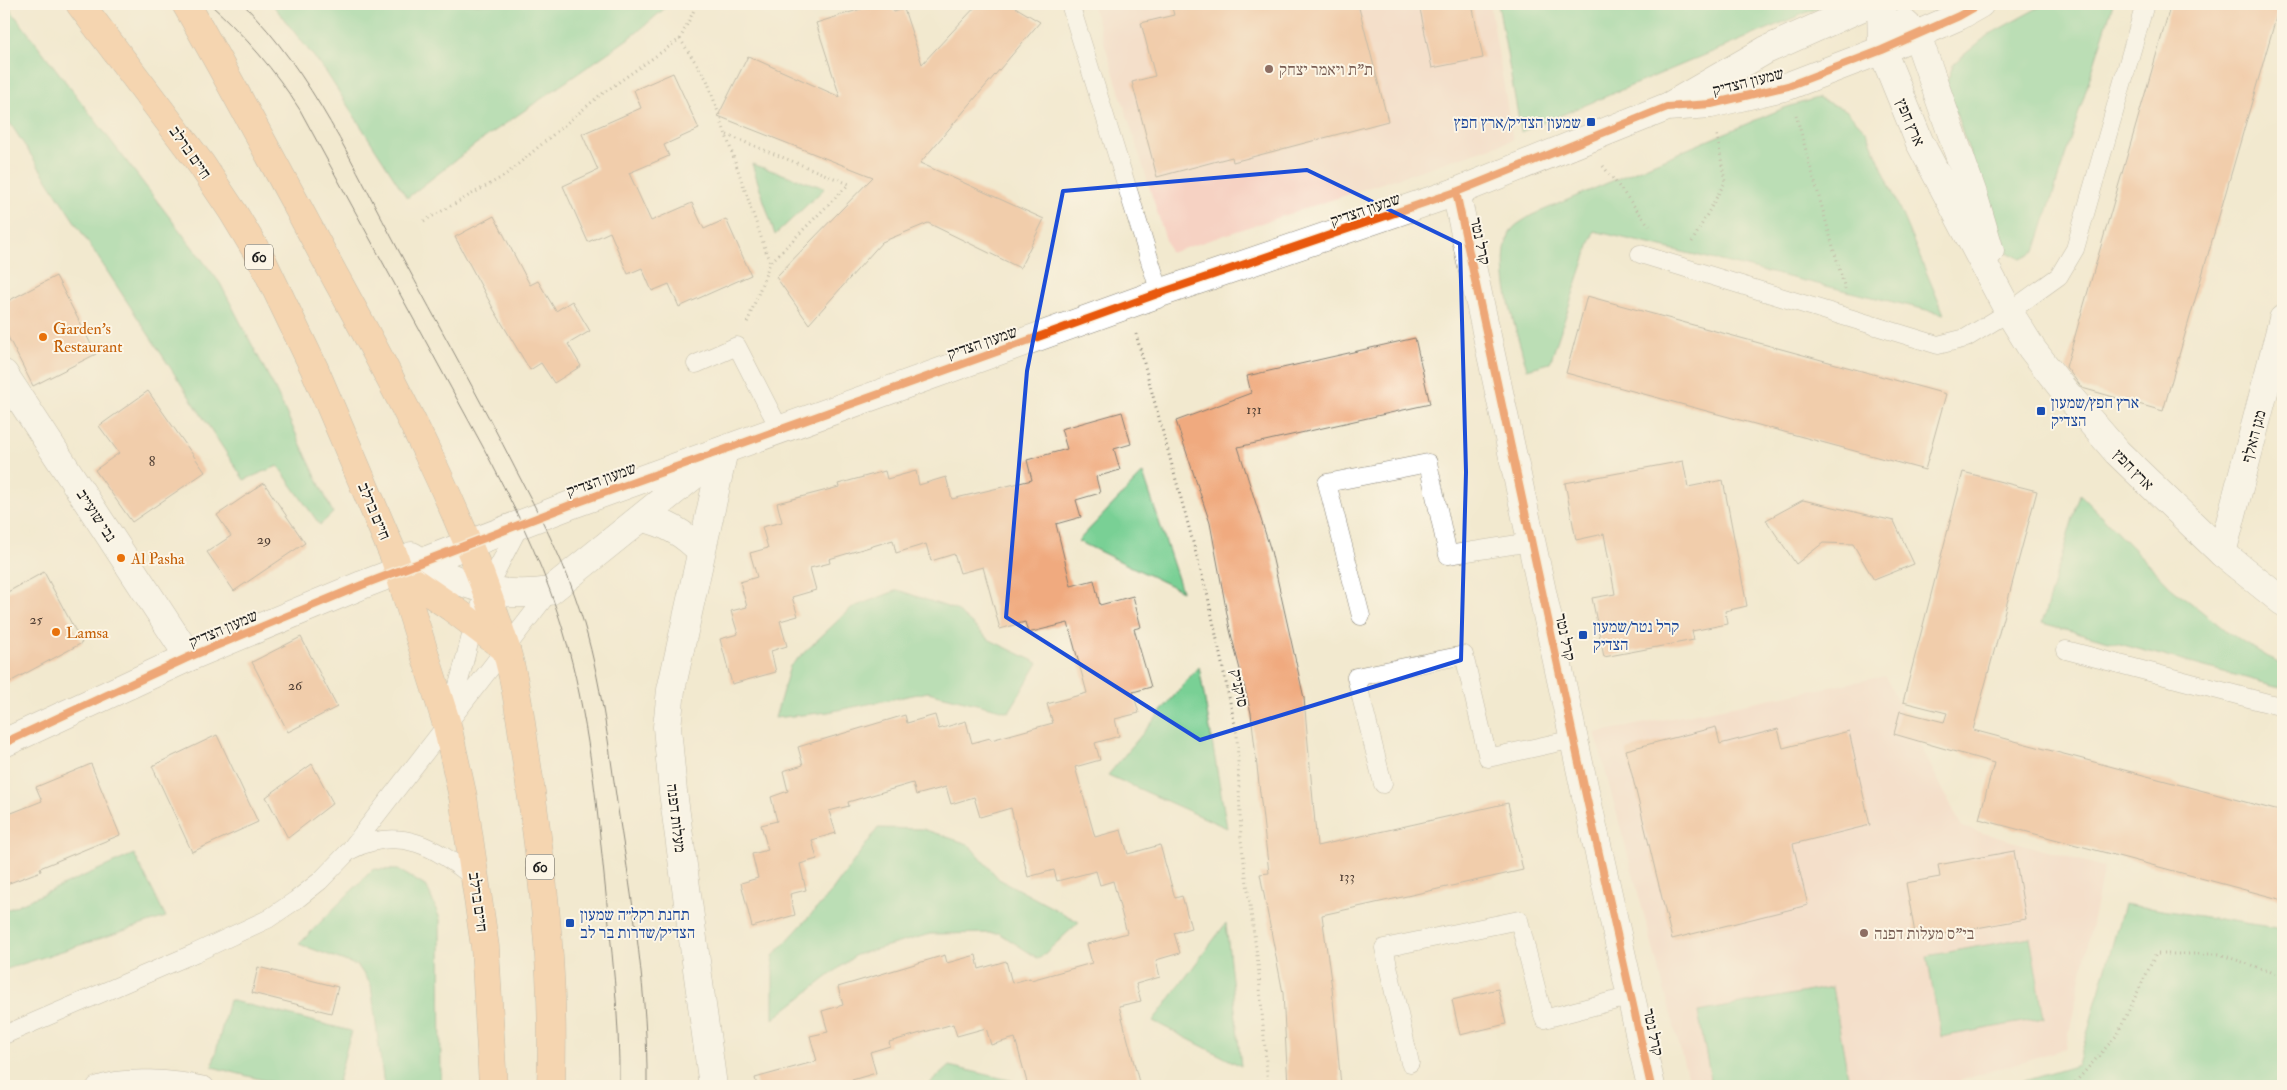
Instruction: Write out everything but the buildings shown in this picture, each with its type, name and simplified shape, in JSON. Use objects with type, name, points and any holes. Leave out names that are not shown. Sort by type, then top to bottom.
[{"type":"highway","name":"חיים ברלב","points":[[80,4],[201,164],[263,262],[314,368],[387,539],[410,566],[447,725],[462,797],[476,880],[489,996],[493,1086]]},
{"type":"highway","name":"60","points":[[186,4],[381,359],[444,488],[486,590],[506,650],[523,740],[544,907],[552,1019],[551,1086]]},
{"type":"highway","points":[[410,566],[474,624],[506,650]]},
{"type":"street","points":[[1667,107],[1766,50],[1869,4]]},
{"type":"street","name":"ארץ חפץ","points":[[1881,4],[1882,50],[1918,141],[2009,312],[2032,349],[2116,452],[2222,553],[2283,602]]},
{"type":"street","name":"ארץ חפץ","points":[[1886,4],[1917,35],[1973,194],[2009,312]]},
{"type":"street","name":"שמעון הצדיק","points":[[4,743],[189,657],[410,566],[521,523],[724,450],[779,428],[1160,293],[1456,192],[1667,107],[1711,104],[1788,86],[1882,50],[1980,4]]},
{"type":"street","name":"קרל נטר","points":[[1456,192],[1651,1086]]},
{"type":"street","name":"מגן האלף","points":[[2222,553],[2283,319]]},
{"type":"street","name":"נבי שועייב","points":[[4,374],[189,657]]},
{"type":"street","name":"שמעון הצדיק","points":[[550,591],[644,518],[724,450]]},
{"type":"street","name":"מעלות דפנה","points":[[713,1086],[673,792],[667,727],[671,690],[724,450]]},
{"type":"street","points":[[644,518],[669,526],[681,533],[701,551]]},
{"type":"street","points":[[410,566],[486,590],[516,595],[550,591]]},
{"type":"lane","points":[[1070,4],[1160,293]]},
{"type":"lane","points":[[1640,254],[1938,345],[1966,338],[2009,312],[2059,276],[2075,249],[2145,4]]},
{"type":"lane","points":[[696,364],[737,346],[779,428]]},
{"type":"lane","points":[[1361,616],[1328,483],[1428,463],[1448,555],[1531,542]]},
{"type":"lane","points":[[447,725],[474,624],[486,590],[521,523]]},
{"type":"lane","points":[[4,1035],[268,919],[320,881],[349,851],[550,591]]},
{"type":"lane","points":[[2066,650],[2283,707]]},
{"type":"lane","points":[[1383,784],[1356,677],[1464,655],[1488,758],[1574,739]]},
{"type":"lane","points":[[349,851],[376,840],[392,838],[408,840],[448,858],[476,880]]},
{"type":"lane","points":[[1410,1063],[1384,948],[1519,920],[1544,1018],[1632,996]]},
{"type":"lane","points":[[96,1086],[104,1083],[131,1080],[166,1081],[206,1086]]},
{"type":"path","points":[[424,221],[504,176],[599,96],[680,39],[697,4]]},
{"type":"path","points":[[680,39],[707,80],[770,263]]},
{"type":"path","points":[[1788,86],[1853,319]]},
{"type":"path","points":[[1584,142],[1679,266],[1725,182],[1711,104]]},
{"type":"path","points":[[726,135],[849,184],[770,263],[737,346]]},
{"type":"path","points":[[2072,1086],[2117,1034],[2156,954],[2219,954],[2283,976]]},
{"type":"path","points":[[2141,1086],[2177,1084],[2178,1086]]},
{"type":"highlighted area","points":[[1307,170],[1460,244],[1466,472],[1461,660],[1200,740],[1006,617],[1027,371],[1063,191]]},
{"type":"shaded area","points":[[1092,4],[1490,4],[1513,140],[1170,253]]},
{"type":"shaded area","points":[[1885,676],[1962,827],[2104,867],[2066,1048],[1943,1086],[1690,1086],[1595,733]]},
{"type":"green space","points":[[4,4],[6,4],[220,283],[274,387],[333,513],[320,525],[278,466],[244,480],[4,114]]},
{"type":"green space","points":[[272,4],[670,4],[635,34],[476,144],[407,198],[326,72]]},
{"type":"green space","points":[[1498,4],[1818,4],[1820,7],[1521,132]]},
{"type":"green space","points":[[2045,4],[2113,4],[2035,252],[2021,259],[2003,250],[1946,84],[1954,63],[1988,35]]},
{"type":"green space","points":[[1817,98],[1846,110],[1867,132],[1944,314],[1594,231],[1550,363],[1527,369],[1513,318],[1505,277],[1504,258],[1507,242],[1513,228],[1532,215],[1784,108]]},
{"type":"green space","points":[[752,164],[825,188],[775,235]]},
{"type":"green space","points":[[1143,473],[1182,591],[1078,541]]},
{"type":"green space","points":[[2080,494],[2171,587],[2229,633],[2283,666],[2283,688],[2042,623]]},
{"type":"green space","points":[[898,590],[956,610],[990,640],[1038,663],[1009,712],[928,692],[828,712],[775,718],[790,666],[851,608]]},
{"type":"green space","points":[[1199,666],[1227,828],[1108,775]]},
{"type":"green space","points":[[878,828],[923,829],[968,844],[999,879],[1079,922],[1039,959],[999,933],[930,934],[856,955],[773,1019],[773,956],[829,895]]},
{"type":"green space","points":[[134,854],[166,917],[4,970],[4,911]]},
{"type":"green space","points":[[373,869],[399,870],[427,887],[440,919],[441,1086],[384,1086],[371,985],[358,966],[299,944]]},
{"type":"green space","points":[[2124,904],[2283,929],[2283,1086],[2007,1086],[2078,1065]]},
{"type":"green space","points":[[1226,923],[1241,1066],[1153,1021]]},
{"type":"green space","points":[[2030,937],[2044,1018],[1941,1037],[1927,956]]},
{"type":"green space","points":[[1832,987],[1849,1082],[1827,1086],[1712,1086],[1698,1012]]},
{"type":"green space","points":[[229,1000],[351,1031],[337,1086],[287,1086],[212,1067]]},
{"type":"green space","points":[[949,1066],[1014,1081],[1021,1086],[927,1086]]},
{"type":"tram line","points":[[210,4],[259,54],[300,110],[493,466],[524,528],[542,570],[558,614],[576,678],[593,776],[614,980],[619,1086]]},
{"type":"tram line","points":[[243,4],[291,60],[349,155],[503,445],[563,564],[575,596],[591,650],[607,732],[639,951],[645,1018],[647,1086]]},
{"type":"cycle path","points":[[4,743],[189,657],[362,585],[573,504],[1160,293],[1456,192],[1667,107],[1711,104],[1788,86],[1882,50],[1959,16],[1980,4]]},
{"type":"cycle path","points":[[1456,192],[1585,791],[1651,1086]]},
{"type":"place","name":"ת\"ת ויאמר יצחק","points":[[1269,69]]},
{"type":"place","name":"שמעון הצדיק/ארץ חפץ","points":[[1591,122]]},
{"type":"place","name":"Garden's Restaurant","points":[[43,337]]},
{"type":"place","name":"ארץ חפץ/שמעון הצדיק","points":[[2041,411]]},
{"type":"place","name":"Al Pasha","points":[[121,558]]},
{"type":"place","name":"Lamsa","points":[[56,632]]},
{"type":"place","name":"קרל נטר/שמעון הצדיק","points":[[1583,635]]},
{"type":"place","name":"תחנת רקל״ה שמעון הצדיק/שדרות בר לב","points":[[570,923]]},
{"type":"place","name":"בי\"ס מעלות דפנה","points":[[1864,933]]}]
